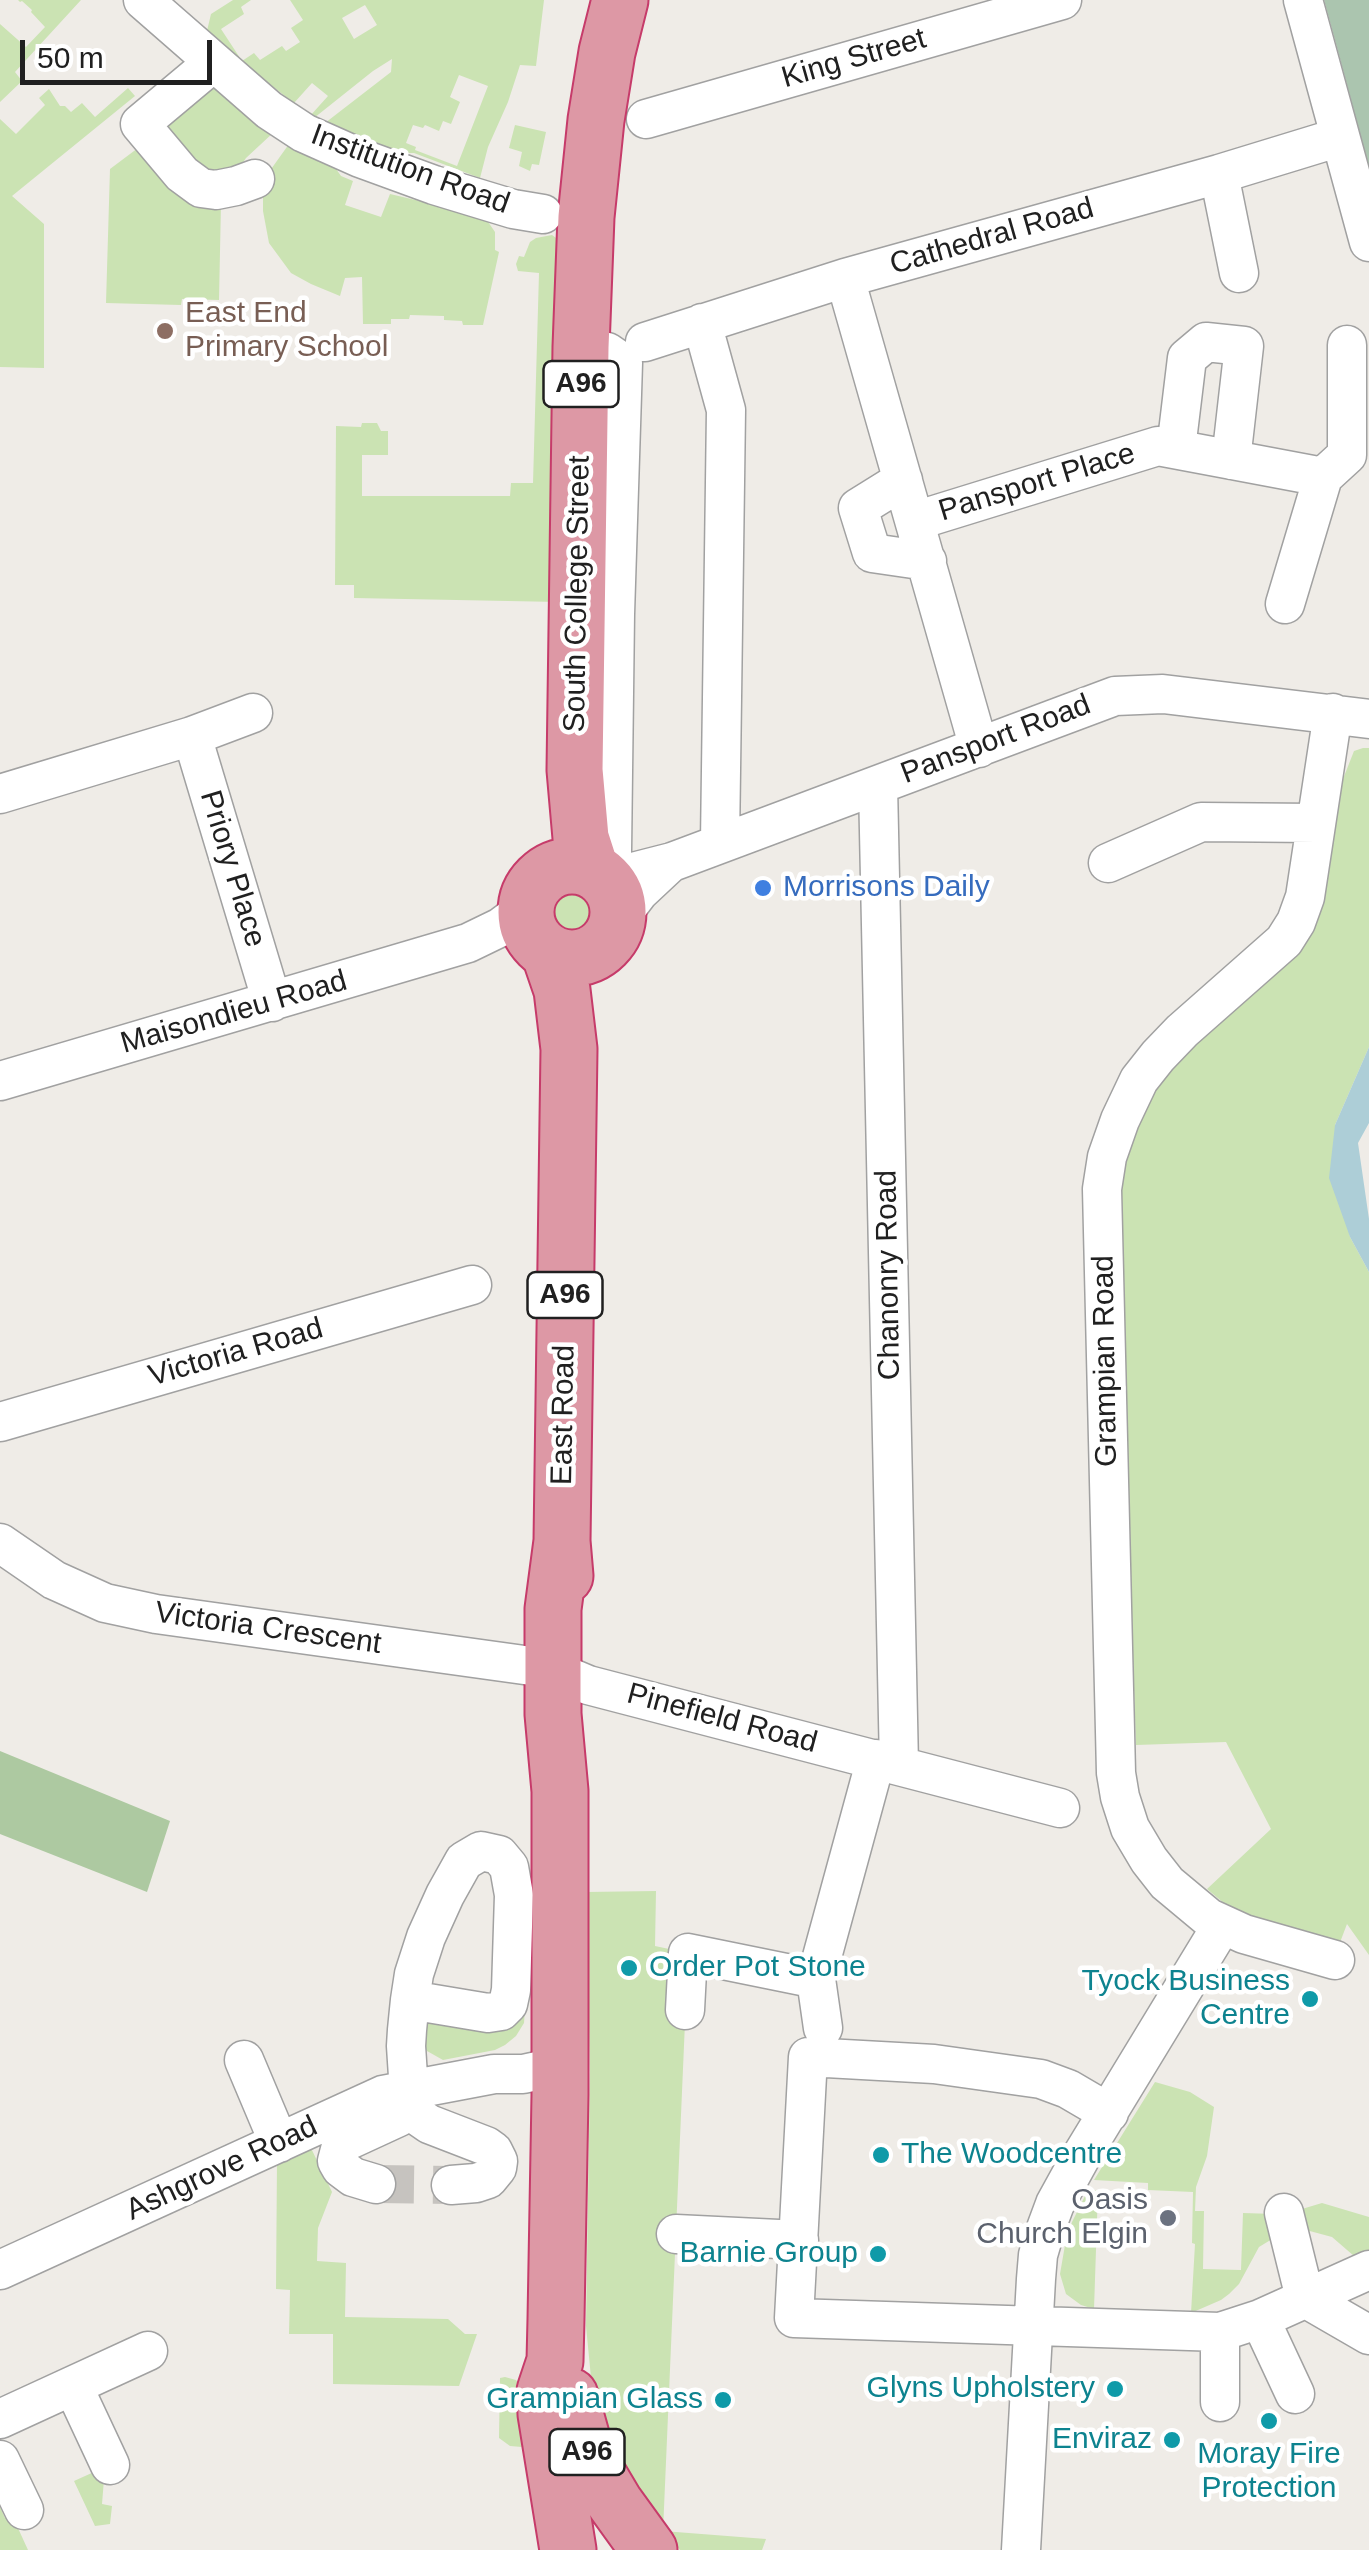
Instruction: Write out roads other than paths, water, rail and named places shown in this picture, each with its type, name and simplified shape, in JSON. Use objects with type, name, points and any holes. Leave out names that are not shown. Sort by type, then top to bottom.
[{"type":"highway","name":"South College Street","points":[[575,907],[582,838],[575,770],[586,217],[606,52],[620,0]]},
{"type":"highway","name":"East Road","points":[[561,1673],[568,1612],[562,1542],[569,1049],[562,990],[575,907]]},
{"type":"highway","name":"A96","points":[[561,1673],[569,1718],[560,1791],[555,2361],[545,2392],[570,2550]]},
{"type":"highway","name":"A96","points":[[555,2361],[593,2466],[646,2545]]},
{"type":"highway","name":"A96","points":[[570,2550],[585,2534],[611,2526],[626,2528],[646,2545]]},
{"type":"street","name":"King Street","points":[[646,119],[1062,0]]},
{"type":"street","points":[[1303,0],[1369,242]]},
{"type":"street","name":"Institution Road","points":[[166,6],[214,62],[289,124],[332,146],[483,201],[543,214]]},
{"type":"street","points":[[214,62],[140,124],[182,174],[202,188],[216,190],[255,179]]},
{"type":"street","name":"Cathedral Road","points":[[645,342],[845,278],[1340,137]]},
{"type":"street","points":[[1219,174],[1239,273]]},
{"type":"street","name":"Pansport Place","points":[[845,278],[978,748]]},
{"type":"street","points":[[702,323],[726,410],[720,842]]},
{"type":"street","points":[[1231,460],[1244,346],[1206,342],[1186,358],[1167,448],[1231,460],[1322,477]]},
{"type":"street","points":[[1285,604],[1322,477],[1348,455],[1347,345]]},
{"type":"street","points":[[575,907],[612,852],[623,363],[607,352],[582,346]]},
{"type":"street","name":"Pansport Place","points":[[916,520],[1167,448]]},
{"type":"street","name":"Pansport Place","points":[[904,480],[858,508],[872,553],[928,561]]},
{"type":"street","name":"Pansport Road","points":[[575,907],[639,892],[672,862],[720,842],[1114,696],[1164,694],[1351,716]]},
{"type":"street","points":[[0,794],[192,736],[252,713]]},
{"type":"street","name":"Grampian Road","points":[[1335,1960],[1244,1934],[1209,1918],[1148,1860],[1130,1828],[1120,1797],[1116,1774],[1102,1189],[1107,1156],[1139,1080],[1182,1031],[1284,941],[1296,922],[1305,897],[1316,823],[1351,716]]},
{"type":"street","name":"Priory Place","points":[[192,736],[272,1002]]},
{"type":"street","name":"Chanonry Road","points":[[878,785],[887,1762]]},
{"type":"street","points":[[1108,863],[1201,822],[1316,823]]},
{"type":"street","name":"Maisondieu Road","points":[[0,1082],[468,943],[505,941],[575,907]]},
{"type":"street","name":"Victoria Road","points":[[0,1422],[472,1285]]},
{"type":"street","name":"Victoria Crescent","points":[[0,1542],[54,1580],[106,1603],[156,1614],[561,1673]]},
{"type":"street","name":"Pinefield Road","points":[[561,1673],[588,1684],[1060,1808]]},
{"type":"street","points":[[823,2028],[816,1979],[887,1762]]},
{"type":"street","points":[[410,2000],[494,2014],[504,2010],[510,2000],[514,1895],[511,1872],[493,1852],[474,1853],[464,1861],[445,1895],[416,1966],[410,2000],[406,2046],[410,2098],[423,2121],[476,2141],[497,2156],[497,2168],[488,2178],[451,2185]]},
{"type":"street","points":[[1021,2550],[1038,2255],[1045,2231],[1068,2179],[1222,1925]]},
{"type":"street","points":[[685,2010],[688,1953],[816,1979]]},
{"type":"street","points":[[1109,2113],[1068,2089],[1041,2079],[934,2064],[808,2057],[794,2318],[1034,2326],[1199,2341],[1260,2320],[1369,2270]]},
{"type":"street","points":[[244,2060],[280,2142]]},
{"type":"street","name":"Ashgrove Road","points":[[0,2270],[383,2095],[410,2098],[448,2084],[480,2093],[560,2081]]},
{"type":"street","points":[[376,2184],[353,2178],[340,2168],[337,2160],[341,2146],[399,2118],[410,2098]]},
{"type":"street","points":[[1284,2213],[1306,2298],[1369,2334]]},
{"type":"street","points":[[676,2234],[798,2240]]},
{"type":"street","points":[[1260,2320],[1295,2394]]},
{"type":"street","points":[[1199,2341],[1220,2402]]},
{"type":"street","points":[[0,2419],[148,2351]]},
{"type":"street","points":[[73,2386],[110,2465]]},
{"type":"street","points":[[0,2460],[24,2510]]},
{"type":"water","points":[[1369,1047],[1369,1123],[1358,1143],[1369,1219],[1369,1272],[1350,1237],[1329,1178],[1335,1125]]},
{"type":"tunnel","points":[[376,2184],[451,2185]]},
{"type":"place","name":"East End Primary School","points":[[165,331]]},
{"type":"place","name":"Morrisons Daily","points":[[763,888]]},
{"type":"place","name":"Order Pot Stone","points":[[629,1968]]},
{"type":"place","name":"Tyock Business Centre","points":[[1310,1999]]},
{"type":"place","name":"The Woodcentre","points":[[881,2155]]},
{"type":"place","name":"Oasis Church Elgin","points":[[1168,2218]]},
{"type":"place","name":"Barnie Group","points":[[878,2254]]},
{"type":"place","name":"Glyns Upholstery","points":[[1115,2389]]},
{"type":"place","name":"Grampian Glass","points":[[723,2400]]},
{"type":"place","name":"Moray Fire Protection","points":[[1269,2421]]},
{"type":"place","name":"Enviraz","points":[[1172,2440]]}]
